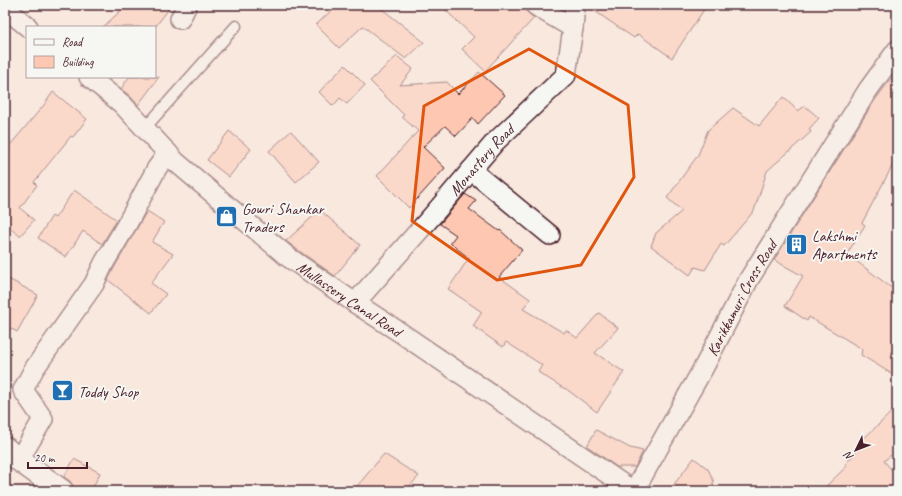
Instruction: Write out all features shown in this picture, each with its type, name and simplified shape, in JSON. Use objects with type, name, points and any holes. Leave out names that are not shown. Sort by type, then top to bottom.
[{"type":"street","points":[[535,5],[544,12],[573,28]]},
{"type":"street","name":"Monastery Road","points":[[355,303],[495,142],[566,75],[575,5]]},
{"type":"street","points":[[5,8],[27,26]]},
{"type":"street","name":"Karikkamuri Cross Road","points":[[634,491],[705,365],[749,279],[868,90],[897,50]]},
{"type":"street","name":"Mullassery Canal Road","points":[[90,78],[122,104],[176,162],[288,256],[355,303],[634,491]]},
{"type":"street","points":[[62,491],[12,454],[43,419],[23,390],[34,369],[94,284],[157,168],[168,153]]},
{"type":"street","points":[[471,170],[550,236]]},
{"type":"lane","points":[[145,128],[236,26]]},
{"type":"highlighted area","points":[[529,49],[628,105],[634,177],[581,265],[497,280],[412,221],[424,106]]},
{"type":"building","points":[[127,5],[172,5],[156,26],[104,26]]},
{"type":"building","points":[[337,5],[377,5],[424,42],[406,59],[363,26],[339,48],[316,25]]},
{"type":"building","points":[[440,5],[524,5],[525,10],[534,18],[485,71],[462,49],[474,37]]},
{"type":"building","points":[[586,5],[707,5],[672,58],[638,34],[634,38]]},
{"type":"building","points":[[397,56],[413,69],[400,85],[447,82],[458,94],[479,72],[505,95],[478,124],[473,118],[456,136],[445,126],[423,147],[445,168],[409,208],[377,176],[418,131],[402,117],[404,115],[370,81]]},
{"type":"building","points":[[345,65],[365,85],[347,104],[340,98],[333,106],[319,92]]},
{"type":"building","points":[[897,71],[897,157],[862,223],[865,225],[847,254],[897,292],[897,377],[861,355],[862,349],[809,317],[807,321],[785,306],[803,276],[774,260],[875,100]]},
{"type":"building","points":[[159,77],[138,105],[121,89],[128,78]]},
{"type":"building","points":[[53,92],[87,119],[73,137],[71,136],[34,182],[37,185],[20,208],[34,220],[20,236],[6,225],[5,227],[5,151],[44,105]]},
{"type":"building","points":[[783,97],[798,111],[805,106],[819,118],[809,129],[811,132],[767,171],[754,211],[724,246],[721,244],[705,270],[695,267],[690,275],[651,246],[656,233],[682,211],[667,198],[698,155],[708,130],[733,108],[759,126]]},
{"type":"building","points":[[229,131],[251,149],[229,177],[207,160]]},
{"type":"building","points":[[291,131],[319,162],[296,182],[269,151]]},
{"type":"building","points":[[74,190],[117,220],[102,244],[83,231],[66,257],[38,238],[52,216],[55,218]]},
{"type":"building","points":[[465,194],[476,201],[469,209],[499,231],[500,230],[522,250],[499,277],[530,299],[523,309],[564,333],[566,330],[577,338],[599,313],[618,328],[595,353],[624,372],[597,412],[565,388],[538,372],[542,365],[506,342],[503,347],[473,326],[482,312],[448,289],[469,258],[450,243],[456,235],[440,224]]},
{"type":"building","points":[[320,210],[360,245],[335,276],[286,241]]},
{"type":"building","points":[[147,211],[164,222],[152,242],[173,254],[151,283],[166,294],[151,313],[108,280]]},
{"type":"building","points":[[5,277],[38,295],[17,332],[5,325]]},
{"type":"building","points":[[897,407],[897,450],[884,461],[897,476],[897,481],[887,491],[821,491],[847,466],[845,464],[861,447],[858,444]]},
{"type":"building","points":[[596,430],[630,448],[643,451],[635,467],[617,467],[587,446]]},
{"type":"building","points":[[384,454],[419,476],[405,491],[353,491]]},
{"type":"building","points":[[694,458],[708,469],[714,482],[707,491],[669,491]]},
{"type":"building","points":[[74,459],[100,473],[91,491],[74,490],[70,481],[64,477]]},
{"type":"place","name":"Gowri Shankar Traders","points":[[227,217]]},
{"type":"place","name":"Lakshmi Apartments","points":[[797,244]]},
{"type":"place","name":"Toddy Shop","points":[[63,391]]}]
